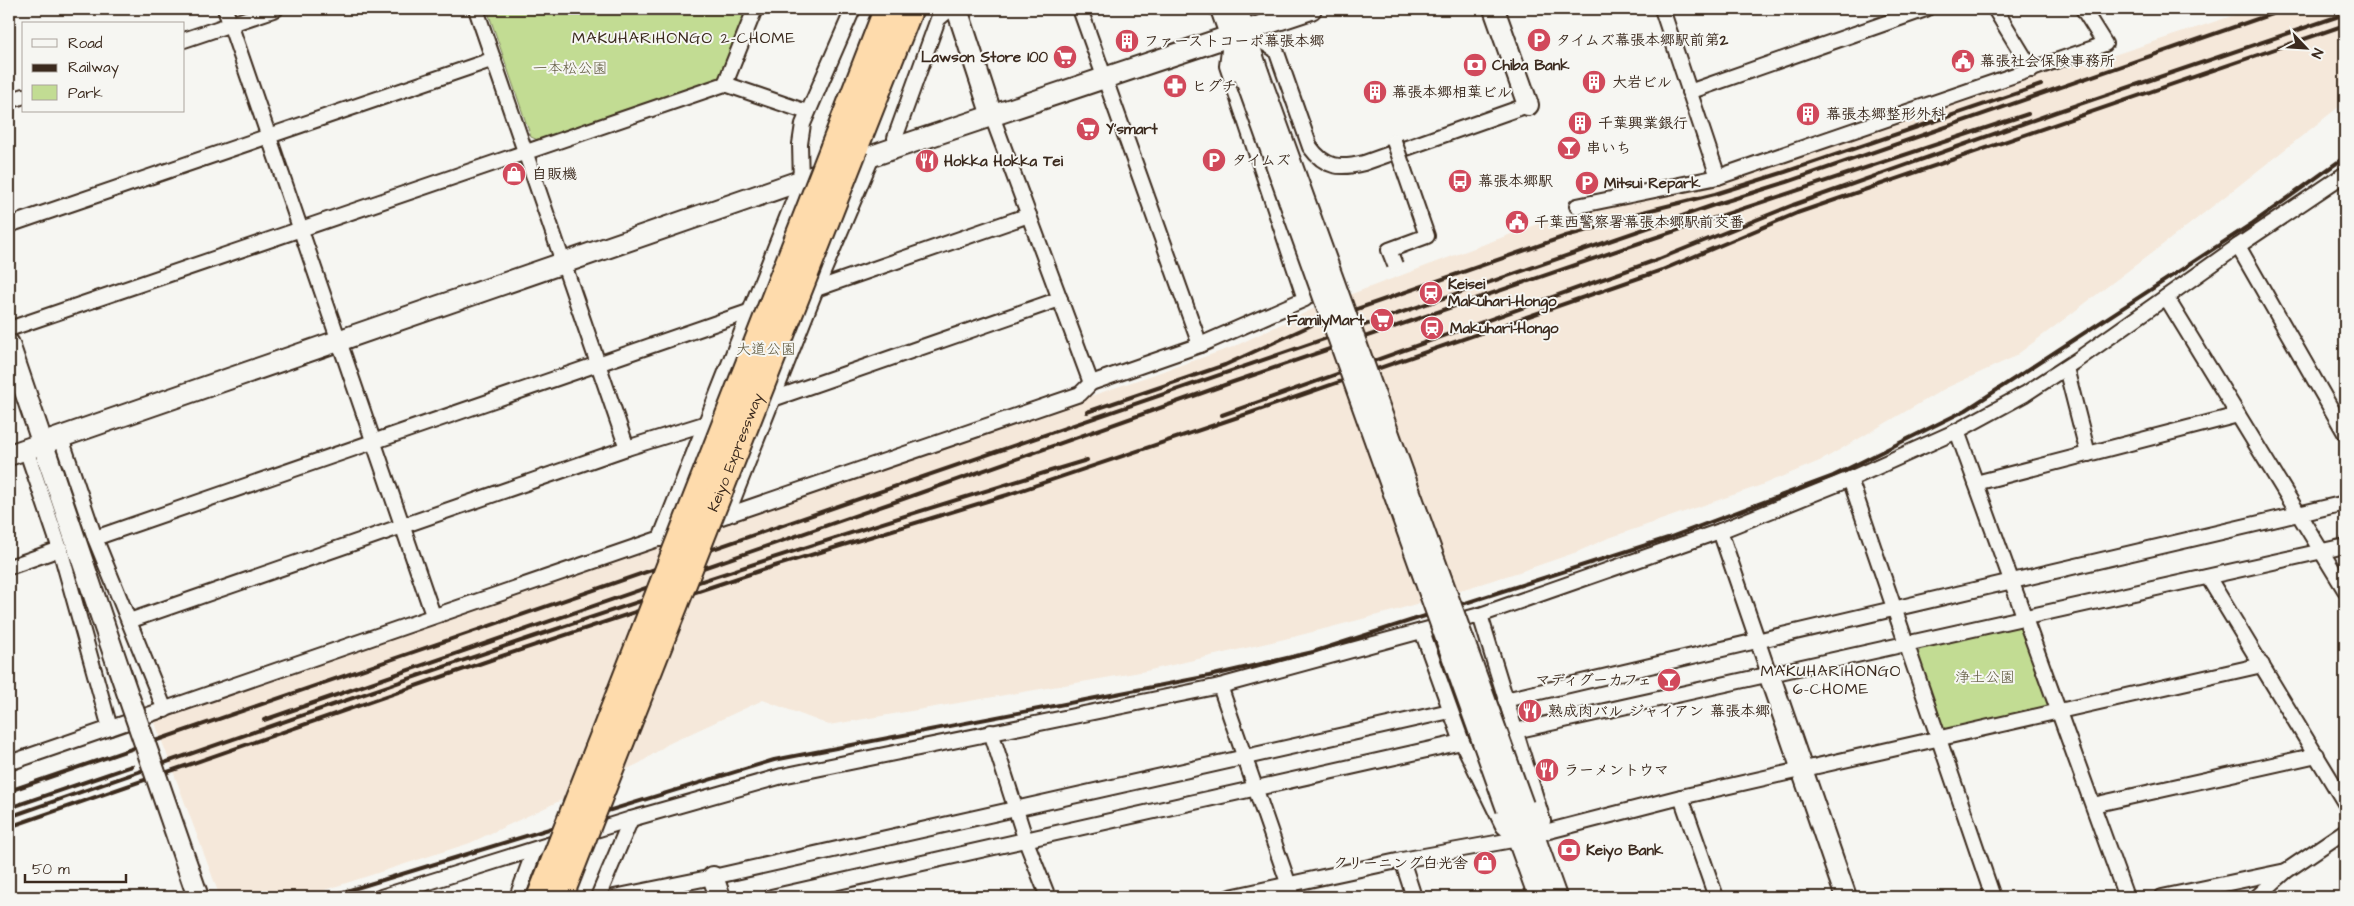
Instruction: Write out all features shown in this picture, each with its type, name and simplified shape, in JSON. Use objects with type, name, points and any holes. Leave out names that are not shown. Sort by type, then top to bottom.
[{"type":"highway","name":"Keiyo Expressway","points":[[540,897],[854,151],[887,9]]},
{"type":"highway","name":"Keiyo Expressway","points":[[560,897],[910,9]]},
{"type":"street","points":[[225,9],[433,615]]},
{"type":"street","points":[[185,40],[276,9]]},
{"type":"street","points":[[476,9],[628,448]]},
{"type":"street","points":[[725,84],[755,9]]},
{"type":"street","points":[[660,539],[801,182],[800,144],[803,124],[853,9]]},
{"type":"street","points":[[898,147],[895,138],[938,18],[950,9]]},
{"type":"street","points":[[957,9],[992,116],[1091,383]]},
{"type":"street","points":[[1080,9],[1200,345]]},
{"type":"street","points":[[1221,9],[1238,34],[1526,837],[1556,897]]},
{"type":"street","points":[[9,762],[165,710],[433,615],[1080,394],[1091,383],[1200,345],[1305,299],[1227,66],[1238,34],[1237,9]]},
{"type":"street","points":[[35,447],[801,182],[854,151],[898,147],[1311,9]]},
{"type":"street","points":[[1238,34],[1276,50],[1310,147],[1317,156],[1328,164],[1344,168],[1364,163],[1528,105],[1494,9]]},
{"type":"street","points":[[1662,9],[1688,92],[1718,177]]},
{"type":"street","points":[[1688,92],[1926,9]]},
{"type":"street","points":[[1995,9],[2032,70]]},
{"type":"street","points":[[1577,206],[1718,177],[2105,44],[2084,9]]},
{"type":"street","points":[[9,225],[494,59]]},
{"type":"street","points":[[9,329],[725,84],[807,112]]},
{"type":"street","points":[[9,101],[22,97]]},
{"type":"street","points":[[1394,141],[1426,236],[1389,250],[1395,265]]},
{"type":"street","points":[[727,515],[816,290],[854,151]]},
{"type":"street","points":[[381,897],[631,819],[782,776],[1220,686],[1422,631],[1480,615],[1720,531],[1850,479],[1957,431],[2025,394],[2066,368],[2238,246],[2345,174]]},
{"type":"street","points":[[816,290],[1029,215]]},
{"type":"street","points":[[2238,246],[2345,433]]},
{"type":"street","points":[[2166,297],[2345,590]]},
{"type":"street","points":[[773,399],[1060,298]]},
{"type":"street","points":[[95,538],[751,311]]},
{"type":"street","points":[[9,344],[60,549],[110,728]]},
{"type":"street","points":[[2066,368],[2088,454]]},
{"type":"street","points":[[1976,483],[2238,415]]},
{"type":"street","points":[[129,621],[628,448],[707,423]]},
{"type":"street","points":[[1957,431],[2126,897]]},
{"type":"street","points":[[35,447],[95,538],[165,710]]},
{"type":"street","points":[[35,447],[118,666],[198,897]]},
{"type":"street","points":[[1850,479],[1993,897]]},
{"type":"street","points":[[1505,700],[2345,503]]},
{"type":"street","points":[[1720,531],[1801,771],[1846,897]]},
{"type":"street","points":[[1515,731],[2345,546]]},
{"type":"street","points":[[9,567],[60,549]]},
{"type":"street","points":[[2208,576],[2345,803]]},
{"type":"street","points":[[1480,615],[1543,821],[1526,837]]},
{"type":"street","points":[[1422,631],[1462,742],[1502,826],[1526,837]]},
{"type":"street","points":[[1230,897],[1291,891],[1402,860],[1526,837],[1681,798],[2262,665]]},
{"type":"street","points":[[1220,686],[1291,891]]},
{"type":"street","points":[[614,897],[713,877],[1450,711]]},
{"type":"street","points":[[991,732],[1026,841],[1048,897]]},
{"type":"street","points":[[771,897],[1462,742]]},
{"type":"street","points":[[2093,805],[2317,755]]},
{"type":"street","points":[[1681,798],[1716,897]]},
{"type":"street","points":[[598,897],[631,819]]},
{"type":"street","points":[[2257,897],[2286,871],[2345,831]]},
{"type":"street","points":[[1526,837],[1539,897]]},
{"type":"street","points":[[517,897],[534,850]]},
{"type":"street","points":[[1402,860],[1414,897]]},
{"type":"street","points":[[2162,897],[2286,871]]},
{"type":"street","points":[[713,877],[720,897]]},
{"type":"shaded area","points":[[2253,9],[2345,9],[2345,102],[2190,224],[2014,357],[1946,388],[1822,460],[1759,486],[1606,539],[1577,552],[1519,572],[1393,611],[1293,637],[1146,671],[829,725],[763,700],[668,744],[640,763],[470,843],[303,897],[220,897],[154,720],[1233,347],[1317,307],[1554,218],[1716,182],[2097,57],[2099,60]]},
{"type":"green space","name":"一本松公園","points":[[487,9],[748,9],[723,72],[716,81],[540,141],[531,137]]},
{"type":"green space","name":"浄土公園","points":[[2013,625],[2024,630],[2051,702],[2047,710],[1949,732],[1940,728],[1917,656],[1921,646]]},
{"type":"railway","points":[[9,791],[1717,204],[1787,182],[2286,9]]},
{"type":"railway","points":[[1222,415],[1659,259],[1793,205],[2056,112],[2345,14]]},
{"type":"railway","points":[[9,827],[502,656],[765,569],[1007,495],[1250,413],[1662,270],[1797,213],[2345,25]]},
{"type":"railway","points":[[1087,412],[1225,365],[1314,324],[1566,236],[1639,213],[1715,194],[1785,172],[2041,85]]},
{"type":"railway","points":[[264,720],[903,499],[1233,382],[1654,238],[2028,114]]},
{"type":"railway","points":[[327,897],[774,760],[1209,676],[1313,652],[1668,538],[1833,476],[1966,410],[2253,223],[2345,157]]},
{"type":"railway","points":[[9,817],[546,632],[816,544],[1087,460]]},
{"type":"railway","points":[[9,808],[132,766]]},
{"type":"place","name":"タイムズ幕張本郷駅前第2","points":[[1539,40]]},
{"type":"place","name":"ファーストコーポ幕張本郷","points":[[1127,41]]},
{"type":"place","name":"Lawson Store 100","points":[[1065,57]]},
{"type":"place","name":"幕張社会保険事務所","points":[[1963,61]]},
{"type":"place","name":"Chiba Bank","points":[[1475,65]]},
{"type":"place","name":"大岩ビル","points":[[1594,82]]},
{"type":"place","name":"ヒグチ","points":[[1175,86]]},
{"type":"place","name":"幕張本郷相葉ビル","points":[[1375,92]]},
{"type":"place","name":"幕張本郷整形外科","points":[[1808,114]]},
{"type":"place","name":"千葉興業銀行","points":[[1580,123]]},
{"type":"place","name":"Y'smart","points":[[1088,129]]},
{"type":"place","name":"串いち","points":[[1569,148]]},
{"type":"place","name":"タイムズ","points":[[1214,160]]},
{"type":"place","name":"Hokka Hokka Tei","points":[[927,161]]},
{"type":"place","name":"自販機","points":[[514,174]]},
{"type":"place","name":"幕張本郷駅","points":[[1460,181]]},
{"type":"place","name":"Mitsui Repark","points":[[1587,183]]},
{"type":"place","name":"千葉西警察署幕張本郷駅前交番","points":[[1517,222]]},
{"type":"place","name":"Keisei Makuhari-Hongo","points":[[1431,293]]},
{"type":"place","name":"FamilyMart","points":[[1382,320]]},
{"type":"place","name":"Makuhari-Hongo","points":[[1432,328]]},
{"type":"place","name":"マディグーカフェ","points":[[1669,680]]},
{"type":"place","name":"熟成肉バル ジャイアン 幕張本郷","points":[[1530,711]]},
{"type":"place","name":"ラーメントウマ","points":[[1547,770]]},
{"type":"place","name":"Keiyo Bank","points":[[1569,850]]},
{"type":"place","name":"クリーニング白光舎","points":[[1485,863]]},
{"type":"district","name":"MAKUHARIHONGO 2-CHOME","points":[[684,37]]},
{"type":"district","name":"MAKUHARIHONGO 6-CHOME","points":[[1831,679]]},
{"type":"park label","name":"大道公園","points":[[766,349]]}]
